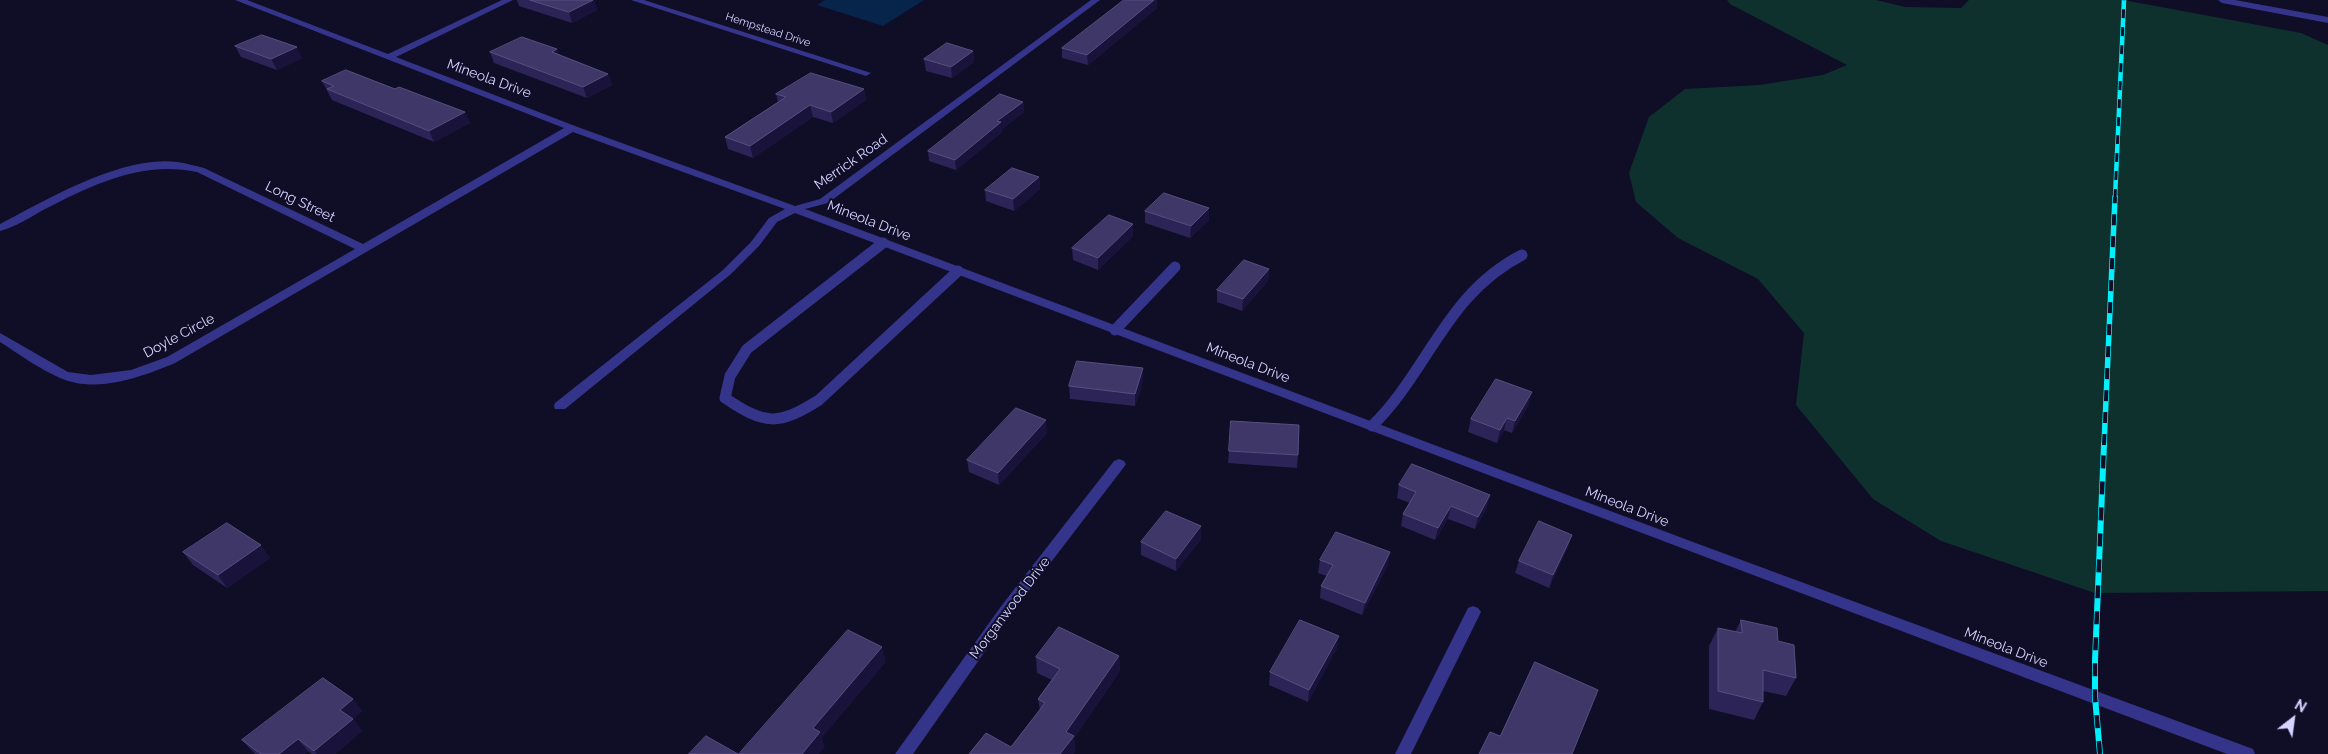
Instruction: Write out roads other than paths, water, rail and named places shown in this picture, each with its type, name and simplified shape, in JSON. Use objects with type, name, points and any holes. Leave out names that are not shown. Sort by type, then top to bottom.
[{"type":"street","name":"Mineola Drive","points":[[238,0],[572,128],[958,270],[1688,546],[2247,754]]},
{"type":"street","points":[[390,57],[509,0]]},
{"type":"street","name":"Hempstead Drive","points":[[635,0],[866,73]]},
{"type":"street","name":"Merrick Road","points":[[560,406],[727,272],[755,244],[773,220],[794,209],[824,202],[1096,0]]},
{"type":"street","points":[[2222,0],[2328,20]]},
{"type":"street","points":[[362,248],[572,128]]},
{"type":"street","name":"Long Street","points":[[0,228],[114,174],[141,167],[172,164],[190,166],[200,170],[362,248]]},
{"type":"street","name":"Doyle Circle","points":[[0,337],[64,376],[73,378],[111,378],[132,374],[171,360],[362,248]]},
{"type":"street","name":"Morganwood Drive","points":[[903,754],[1007,609],[1119,464]]},
{"type":"street","points":[[1403,754],[1474,612]]},
{"type":"lane","points":[[883,242],[747,349],[730,376],[725,398],[740,408],[772,420],[801,412],[819,400],[958,270]]},
{"type":"lane","points":[[1372,426],[1395,403],[1440,333],[1474,291],[1497,267],[1522,255]]},
{"type":"lane","points":[[1115,330],[1176,267]]},
{"type":"water","points":[[825,0],[924,0],[883,26],[817,5]]},
{"type":"railway","points":[[2115,198],[2124,0]]},
{"type":"railway","points":[[2104,445],[2115,197]]},
{"type":"railway","points":[[2100,754],[2095,697],[2095,660],[2104,444]]}]
